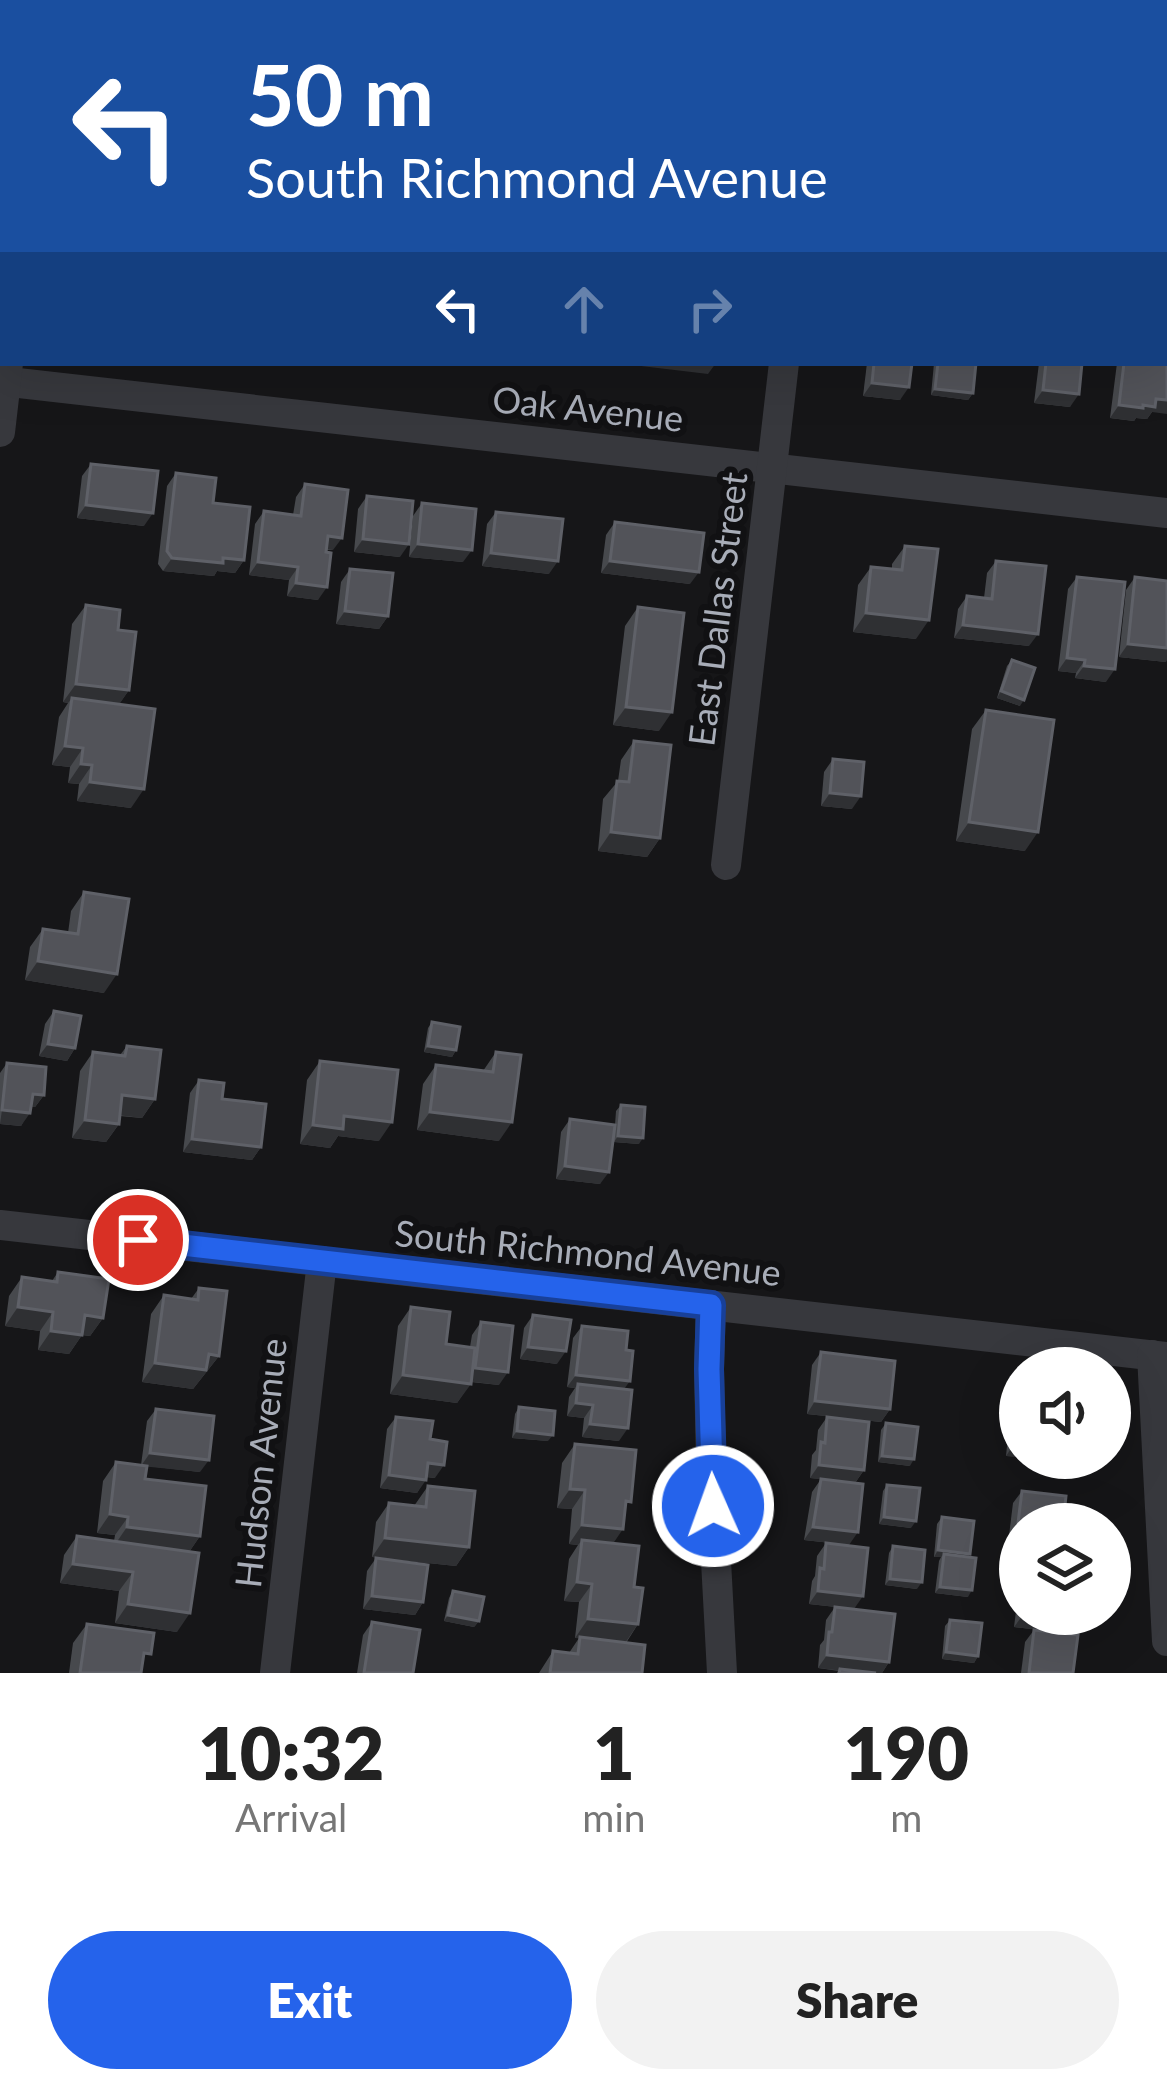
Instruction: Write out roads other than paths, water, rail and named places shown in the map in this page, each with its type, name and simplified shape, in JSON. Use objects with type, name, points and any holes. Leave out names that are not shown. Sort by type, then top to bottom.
[{"type":"street","name":"East Dallas Street","points":[[726,865],[784,366]]},
{"type":"street","name":"Oak Avenue","points":[[4,376],[1167,513]]},
{"type":"street","points":[[0,432],[4,376]]},
{"type":"street","name":"South Richmond Avenue","points":[[0,1225],[1159,1356]]},
{"type":"street","name":"Hudson Avenue","points":[[275,1673],[322,1261]]},
{"type":"street","points":[[711,1305],[711,1467],[722,1673]]},
{"type":"street","points":[[1159,1356],[1167,1641]]}]
